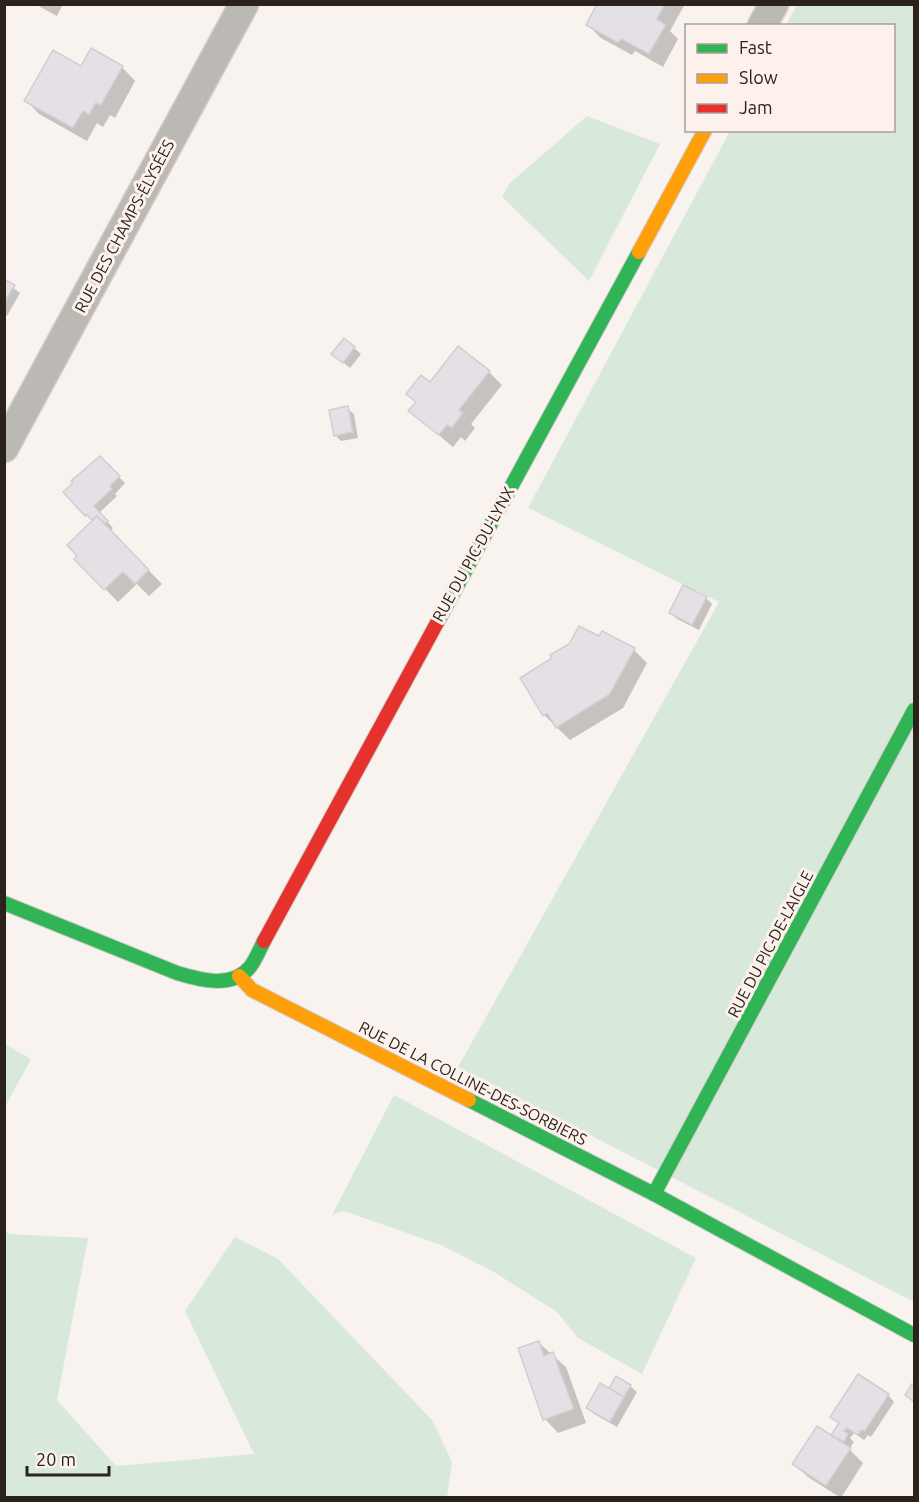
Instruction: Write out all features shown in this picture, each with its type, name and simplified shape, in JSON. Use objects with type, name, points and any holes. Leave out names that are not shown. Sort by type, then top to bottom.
[{"type":"street","name":"RUE DES CHAMPS-ÉLYSÉES","points":[[4,448],[244,4]]},
{"type":"street","points":[[763,24],[774,4]]},
{"type":"street","name":"RUE DU PIC-DU-LYNX","points":[[239,976],[250,967],[259,952],[446,603],[704,132]]},
{"type":"street","name":"RUE DU PIC-DE-L'AIGLE","points":[[654,1194],[915,710]]},
{"type":"street","points":[[4,903],[177,973],[215,982],[228,981],[239,976]]},
{"type":"street","name":"RUE DE LA COLLINE-DES-SORBIERS","points":[[239,976],[252,990],[654,1194],[915,1335]]},
{"type":"green space","points":[[797,5],[914,5],[914,1302],[458,1067],[719,602],[528,508],[729,132],[895,132],[895,24],[787,24]]},
{"type":"green space","points":[[587,116],[660,144],[589,281],[502,197],[510,183]]},
{"type":"green space","points":[[5,1044],[31,1059],[5,1107]]},
{"type":"green space","points":[[394,1095],[696,1258],[642,1374],[578,1338],[557,1312],[494,1272],[441,1245],[344,1211],[332,1215]]},
{"type":"green space","points":[[5,1231],[9,1234],[88,1238],[57,1400],[116,1466],[254,1454],[185,1311],[235,1237],[278,1259],[433,1421],[452,1462],[447,1497],[5,1497]]},
{"type":"building","points":[[597,4],[665,4],[657,19],[666,25],[649,54],[621,39],[618,43],[586,25]]},
{"type":"building","points":[[91,48],[123,66],[101,105],[96,103],[89,115],[83,111],[73,128],[24,101],[53,50],[81,66]]},
{"type":"building","points":[[4,279],[15,285],[4,303]]},
{"type":"building","points":[[344,338],[355,347],[343,363],[331,354]]},
{"type":"building","points":[[458,346],[490,371],[459,410],[463,413],[452,428],[447,425],[439,435],[408,411],[416,402],[406,394],[421,375],[430,382]]},
{"type":"building","points":[[348,406],[353,432],[334,436],[329,410]]},
{"type":"building","points":[[100,456],[120,476],[110,486],[112,489],[94,506],[108,521],[105,524],[97,516],[92,520],[86,514],[85,516],[63,492],[73,483],[71,481]]},
{"type":"building","points":[[97,516],[149,570],[135,584],[123,572],[104,590],[74,559],[77,556],[67,545]]},
{"type":"building","points":[[683,585],[707,597],[692,625],[669,613]]},
{"type":"building","points":[[579,626],[599,636],[602,631],[635,648],[610,694],[556,728],[547,713],[543,716],[520,678],[552,658],[550,655],[569,644]]},
{"type":"building","points":[[539,1341],[544,1356],[553,1352],[574,1409],[543,1420],[518,1348]]},
{"type":"building","points":[[858,1374],[889,1394],[865,1431],[861,1430],[858,1435],[847,1428],[844,1431],[848,1434],[844,1442],[831,1435],[839,1423],[830,1417]]},
{"type":"building","points":[[616,1376],[631,1385],[624,1397],[609,1388]]},
{"type":"building","points":[[600,1383],[624,1397],[610,1422],[586,1408]]},
{"type":"building","points":[[912,1384],[914,1386],[914,1402],[905,1395]]},
{"type":"building","points":[[817,1426],[851,1448],[826,1486],[792,1464]]},
{"type":"traffic: fast","points":[[438,621],[639,252]]},
{"type":"traffic: fast","points":[[654,1194],[914,710]]},
{"type":"traffic: fast","points":[[4,903],[177,973],[205,980],[225,980],[243,974],[252,964],[264,941]]},
{"type":"traffic: fast","points":[[469,1100],[654,1194],[914,1335]]},
{"type":"traffic: slow","points":[[639,252],[704,132]]},
{"type":"traffic: slow","points":[[239,976],[252,990],[469,1100]]},
{"type":"traffic: jam","points":[[264,941],[438,621]]}]
